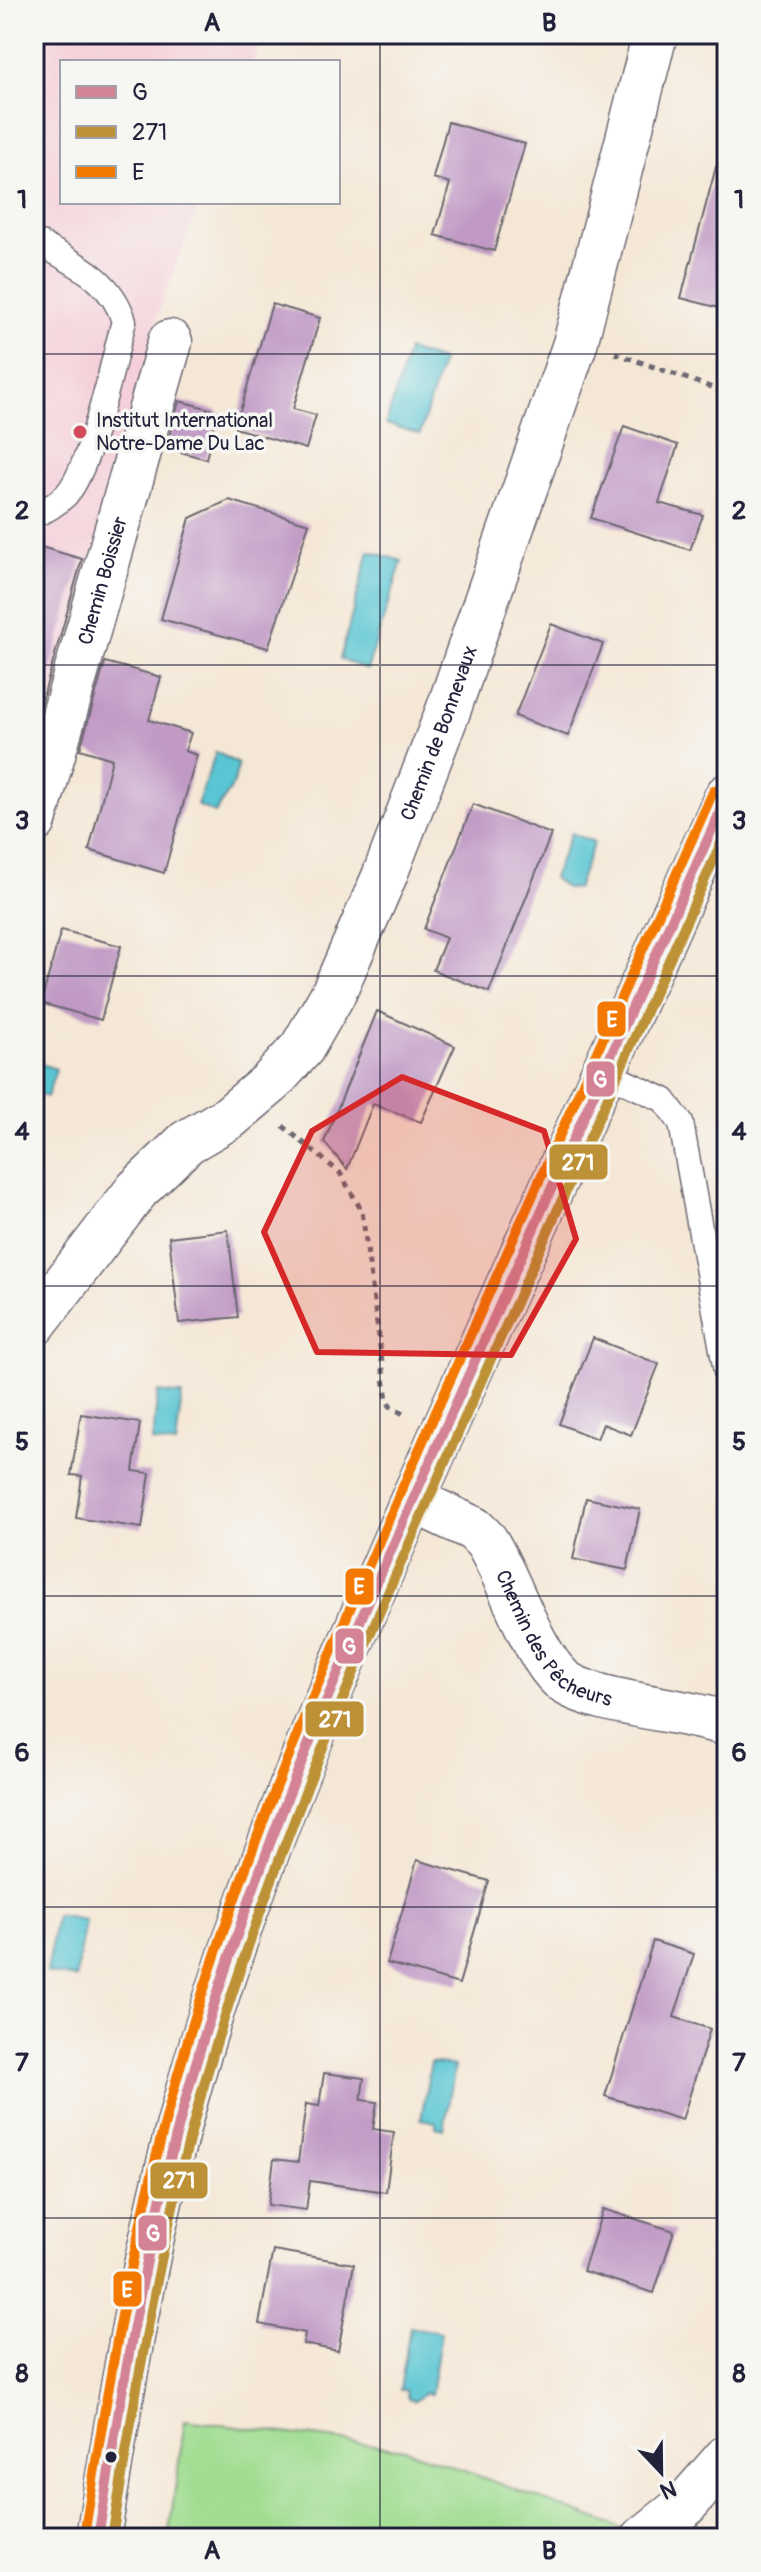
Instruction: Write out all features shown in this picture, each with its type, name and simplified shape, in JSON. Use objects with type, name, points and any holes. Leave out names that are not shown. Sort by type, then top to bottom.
[{"type":"street","name":"Chemin de Bonnevaux","points":[[34,1324],[162,1162],[250,1101],[302,1048],[333,994],[384,877],[448,711],[575,344],[655,34]]},
{"type":"street","name":"Chemin Boissier","points":[[34,821],[170,342]]},
{"type":"street","points":[[98,2538],[131,2334],[157,2212],[198,2056],[244,1913],[292,1786],[413,1500],[727,796]]},
{"type":"street","name":"Chemin des Pêcheurs","points":[[413,1500],[474,1529],[486,1541],[542,1651],[562,1679],[586,1691],[727,1724]]},
{"type":"street","points":[[644,2538],[684,2506],[727,2457]]},
{"type":"lane","points":[[34,240],[102,280],[118,301],[124,321],[82,467],[67,494],[43,512],[34,514]]},
{"type":"lane","points":[[604,1072],[664,1100],[681,1123],[727,1377]]},
{"type":"path","points":[[611,352],[727,393]]},
{"type":"path","points":[[250,1101],[325,1158],[353,1191],[367,1232],[387,1400],[395,1411],[443,1432]]},
{"type":"highlighted area","points":[[402,1077],[544,1131],[576,1239],[511,1355],[317,1352],[264,1232],[312,1131]]},
{"type":"shaded area","name":"Institut International Notre-Dame Du Lac","points":[[34,34],[264,34],[254,60],[60,60],[60,204],[199,204],[162,302],[34,765]]},
{"type":"green space","points":[[185,2420],[405,2449],[628,2531],[618,2538],[168,2538]]},
{"type":"water","points":[[408,350],[442,361],[420,434],[386,424]]},
{"type":"water","points":[[369,551],[402,561],[367,670],[340,659]]},
{"type":"water","points":[[216,752],[238,764],[234,783],[215,813],[197,805]]},
{"type":"water","points":[[571,833],[594,842],[577,888],[567,889],[553,878]]},
{"type":"water","points":[[34,1062],[56,1069],[47,1097],[34,1093]]},
{"type":"water","points":[[158,1392],[182,1395],[176,1445],[152,1442]]},
{"type":"water","points":[[56,1915],[85,1920],[76,1978],[47,1973]]},
{"type":"water","points":[[431,2062],[455,2066],[444,2129],[436,2127],[436,2122],[421,2119]]},
{"type":"water","points":[[410,2327],[441,2332],[431,2394],[425,2393],[415,2401],[408,2399],[406,2390],[400,2390]]},
{"type":"building","points":[[448,122],[525,144],[494,251],[435,235],[450,183],[433,178]]},
{"type":"building","points":[[716,167],[727,169],[727,310],[681,298]]},
{"type":"building","points":[[272,304],[320,318],[293,409],[316,415],[306,449],[235,428]]},
{"type":"building","points":[[179,401],[218,411],[206,459],[166,448]]},
{"type":"building","points":[[624,426],[678,445],[659,503],[703,515],[690,550],[591,518]]},
{"type":"building","points":[[229,500],[309,524],[268,648],[161,619],[190,518]]},
{"type":"building","points":[[34,545],[82,559],[34,729]]},
{"type":"building","points":[[551,624],[603,644],[568,736],[515,716]]},
{"type":"building","points":[[105,662],[161,677],[149,720],[191,733],[185,751],[197,755],[164,873],[89,850],[112,759],[80,749]]},
{"type":"building","points":[[473,804],[551,834],[489,992],[433,970],[446,938],[424,929]]},
{"type":"building","points":[[61,930],[121,946],[101,1020],[41,1003]]},
{"type":"building","points":[[377,1011],[455,1046],[421,1122],[373,1104],[347,1169],[324,1142]]},
{"type":"building","points":[[228,1230],[238,1317],[179,1323],[169,1237]]},
{"type":"building","points":[[593,1338],[659,1364],[631,1435],[603,1424],[597,1439],[559,1424]]},
{"type":"building","points":[[81,1414],[140,1423],[133,1471],[150,1473],[142,1528],[76,1518],[82,1476],[71,1475]]},
{"type":"building","points":[[586,1498],[640,1509],[627,1570],[573,1559]]},
{"type":"building","points":[[417,1860],[489,1881],[459,1984],[387,1963]]},
{"type":"building","points":[[653,1941],[694,1954],[674,2017],[710,2029],[682,2120],[605,2096]]},
{"type":"building","points":[[324,2073],[364,2078],[361,2100],[377,2102],[373,2129],[394,2132],[386,2192],[310,2181],[306,2210],[268,2205],[274,2159],[298,2162],[306,2104],[319,2106]]},
{"type":"building","points":[[603,2209],[674,2231],[654,2293],[583,2271]]},
{"type":"building","points":[[273,2250],[354,2264],[338,2351],[303,2344],[305,2333],[259,2324]]},
{"type":"transit line","name":"E","points":[[84,2536],[115,2352],[153,2170],[185,2050],[239,1888],[268,1808],[366,1570],[714,790]]},
{"type":"transit line","name":"G","points":[[98,2538],[129,2355],[167,2173],[199,2053],[252,1891],[380,1575],[727,796]]},
{"type":"transit line","name":"271","points":[[112,2538],[143,2355],[181,2173],[213,2054],[267,1894],[328,1736],[394,1579],[727,830]]},
{"type":"place","name":"Institut International Notre-Dame Du Lac","points":[[80,432]]}]
